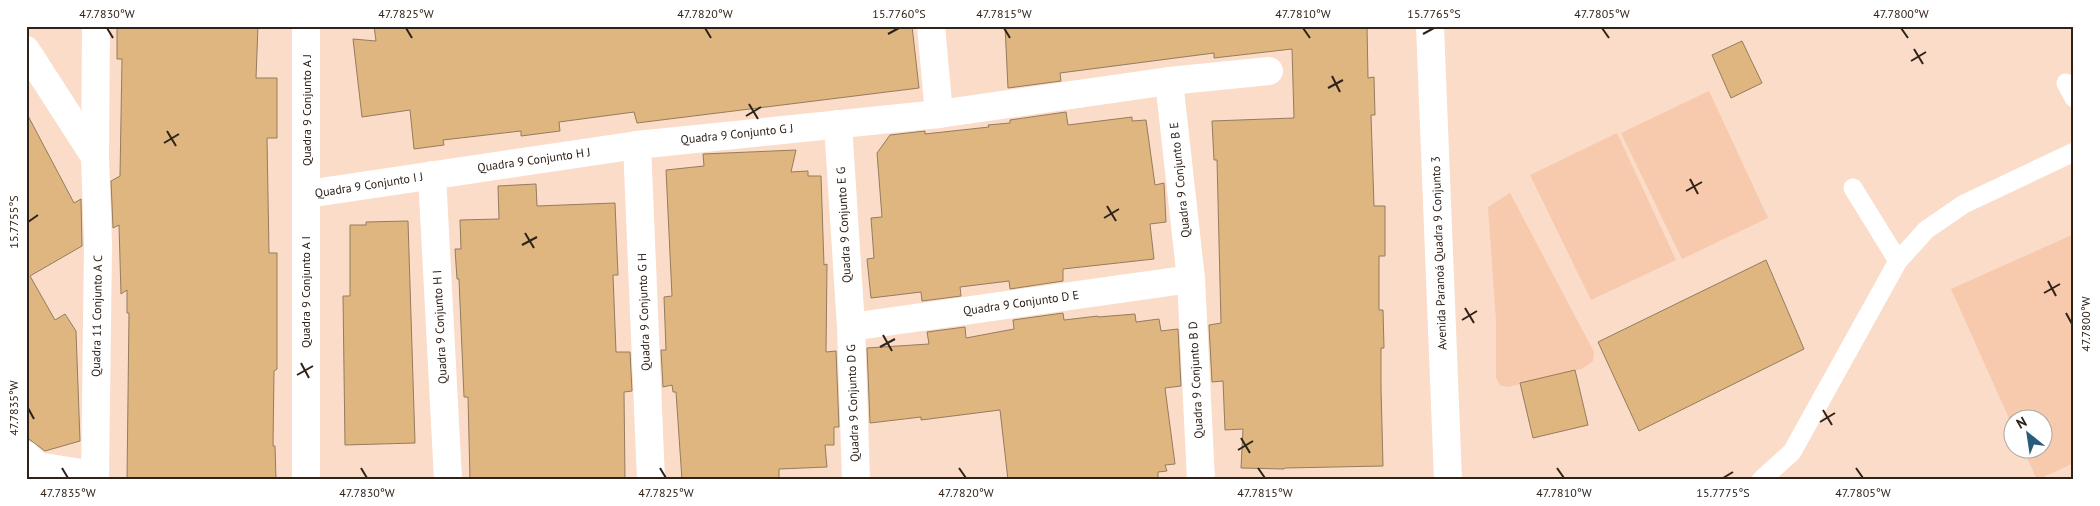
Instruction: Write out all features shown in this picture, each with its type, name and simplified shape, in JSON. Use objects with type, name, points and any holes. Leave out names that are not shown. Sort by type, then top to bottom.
[{"type":"street","name":"Quadra 11 Conjunto A C","points":[[95,477],[98,243],[95,157],[96,26]]},
{"type":"street","name":"Quadra 9 Conjunto A J","points":[[306,26],[307,194]]},
{"type":"street","points":[[931,26],[939,114]]},
{"type":"street","name":"Avenida Paranoá Quadra 9 Conjunto 3","points":[[1430,26],[1448,480]]},
{"type":"street","points":[[26,50],[95,157]]},
{"type":"street","name":"Quadra 9 Conjunto G J","points":[[637,145],[939,114],[1169,81],[1269,72]]},
{"type":"street","name":"Quadra 9 Conjunto B E","points":[[1169,81],[1191,279]]},
{"type":"street","name":"Quadra 9 Conjunto E G","points":[[838,124],[851,327]]},
{"type":"street","name":"Quadra 9 Conjunto H J","points":[[432,175],[637,145]]},
{"type":"street","name":"Quadra 9 Conjunto G H","points":[[637,145],[651,480]]},
{"type":"street","name":"Quadra 9 Conjunto I J","points":[[307,194],[432,175]]},
{"type":"street","name":"Quadra 9 Conjunto H I","points":[[432,175],[448,480]]},
{"type":"street","name":"Quadra 9 Conjunto A I","points":[[306,480],[307,194]]},
{"type":"street","name":"Quadra 9 Conjunto D E","points":[[851,327],[1191,279]]},
{"type":"street","name":"Quadra 9 Conjunto B D","points":[[1191,279],[1201,480]]},
{"type":"street","name":"Quadra 9 Conjunto D G","points":[[851,327],[856,480]]},
{"type":"street","points":[[26,455],[37,466],[95,477]]},
{"type":"lane","points":[[1761,480],[1792,452],[1898,261],[1926,230],[1964,204],[2074,152]]},
{"type":"lane","points":[[1854,188],[1898,261]]},
{"type":"shaded area","points":[[1709,91],[1768,218],[1682,259],[1621,133]]},
{"type":"shaded area","points":[[1617,133],[1676,260],[1591,300],[1530,175]]},
{"type":"shaded area","points":[[1510,193],[1594,352],[1593,361],[1582,369],[1507,387],[1500,385],[1496,378],[1496,321],[1488,207]]},
{"type":"shaded area","points":[[2074,234],[2074,463],[2037,480],[2027,458],[2052,458],[2052,408],[2004,408],[1951,289]]},
{"type":"building","points":[[117,26],[258,26],[256,78],[277,78],[277,138],[267,138],[269,253],[277,253],[277,369],[274,371],[273,446],[275,446],[276,480],[127,480],[129,313],[127,313],[127,290],[121,294],[119,225],[113,228],[111,181],[120,176],[122,59],[117,59]]},
{"type":"building","points":[[374,26],[912,26],[919,88],[637,123],[634,112],[559,122],[560,131],[521,136],[521,131],[443,140],[444,145],[414,149],[410,110],[362,117],[353,39],[376,41]]},
{"type":"building","points":[[1005,26],[1367,26],[1368,78],[1374,77],[1375,115],[1371,115],[1374,206],[1385,206],[1385,256],[1379,256],[1379,310],[1383,310],[1384,348],[1381,348],[1383,466],[1284,469],[1241,468],[1243,429],[1225,430],[1223,381],[1212,382],[1209,325],[1221,323],[1217,160],[1214,160],[1212,121],[1294,118],[1292,49],[1214,58],[1214,53],[1060,73],[1061,81],[1008,88]]},
{"type":"building","points":[[1742,41],[1762,83],[1731,98],[1712,55]]},
{"type":"building","points":[[26,112],[74,203],[81,199],[82,246],[30,276],[55,320],[65,314],[76,331],[80,441],[45,451],[26,437]]},
{"type":"building","points":[[1066,112],[1068,125],[1132,117],[1132,121],[1146,120],[1155,185],[1164,183],[1166,222],[1150,224],[1154,259],[1063,269],[1063,281],[1010,289],[1009,281],[960,287],[961,296],[922,301],[921,292],[871,298],[867,259],[874,258],[871,218],[882,217],[877,153],[890,135],[925,131],[925,134],[989,127],[988,125],[1010,123],[1010,120]]},
{"type":"building","points":[[796,150],[791,172],[808,171],[808,176],[821,176],[824,265],[827,264],[826,352],[836,351],[839,427],[834,427],[834,445],[825,445],[827,467],[779,469],[779,480],[682,480],[676,392],[673,392],[672,385],[663,387],[661,350],[666,350],[664,297],[672,296],[666,170],[704,166],[703,154]]},
{"type":"building","points":[[536,184],[537,206],[615,203],[618,275],[613,275],[616,352],[630,352],[632,391],[624,392],[625,480],[470,480],[468,397],[464,397],[459,279],[457,279],[455,249],[461,249],[460,220],[499,219],[498,186]]},
{"type":"building","points":[[408,221],[415,443],[345,445],[343,296],[350,296],[350,225],[366,225],[366,222]]},
{"type":"building","points":[[1766,260],[1804,349],[1639,431],[1598,342]]},
{"type":"building","points":[[1063,313],[1064,320],[1135,314],[1136,322],[1159,319],[1161,331],[1178,329],[1181,386],[1165,388],[1175,464],[1165,465],[1167,471],[1158,472],[1158,480],[1008,480],[1000,410],[921,420],[921,417],[870,423],[867,348],[929,344],[927,332],[965,327],[966,338],[1014,329],[1013,320]]},
{"type":"building","points":[[1575,370],[1588,425],[1533,438],[1520,383]]}]
